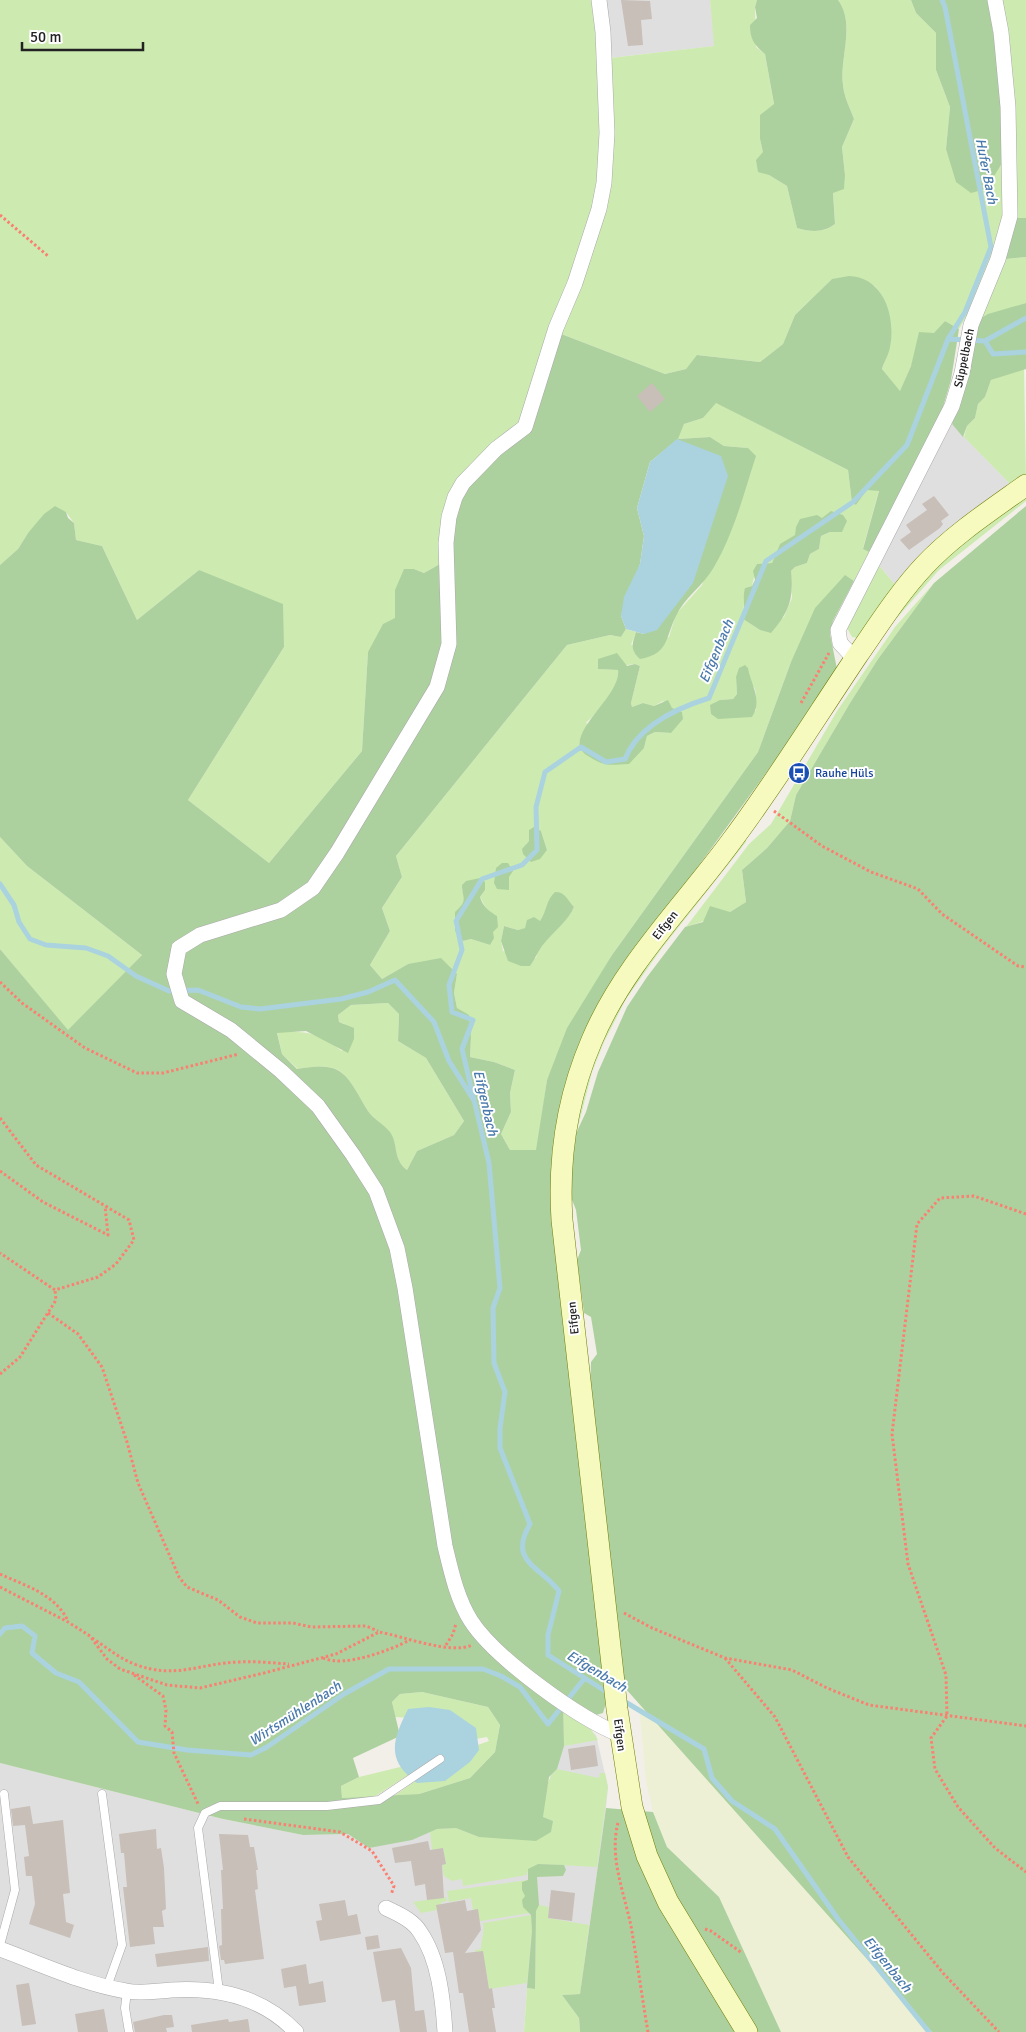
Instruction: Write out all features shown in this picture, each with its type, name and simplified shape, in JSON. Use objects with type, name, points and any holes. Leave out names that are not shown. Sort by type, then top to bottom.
[{"type":"main road","name":"Eifgen","points":[[747,2032],[668,1902],[647,1856],[632,1807],[620,1729],[562,1220],[561,1160],[569,1112],[580,1068],[592,1038],[618,989],[759,801],[904,590],[925,564],[995,507],[1026,486]]},
{"type":"street","points":[[599,0],[605,73],[607,156],[599,209],[578,274],[556,328],[525,427],[496,449],[462,483],[455,497],[449,517],[446,543],[448,644],[437,687],[337,853],[313,888],[281,910],[200,935],[179,948],[174,974],[182,1001],[231,1030],[318,1106],[376,1191],[397,1248],[405,1288],[445,1546],[464,1608],[484,1639],[522,1672],[598,1726],[620,1729]]},
{"type":"street","name":"Süppelbach","points":[[838,637],[838,630],[858,587],[952,406],[962,373],[971,325],[998,259],[1010,216],[1008,107],[995,0]]},
{"type":"street","points":[[838,637],[840,643],[855,659]]},
{"type":"street","points":[[386,1908],[409,1921],[420,1931],[426,1943],[438,1981],[445,2032]]},
{"type":"street","points":[[0,1949],[107,1987],[126,1991],[219,1991],[243,1997],[262,2005],[281,2017],[296,2032]]},
{"type":"lane","points":[[219,1991],[198,1828],[205,1813],[220,1806],[327,1806],[379,1800],[440,1759]]},
{"type":"lane","points":[[0,1945],[16,1890],[4,1794]]},
{"type":"lane","points":[[102,1794],[122,1945],[107,1987]]},
{"type":"lane","points":[[126,1991],[125,2008],[129,2032]]},
{"type":"path","points":[[0,215],[48,256]]},
{"type":"path","points":[[801,703],[838,637]]},
{"type":"path","points":[[759,801],[822,846],[871,872],[918,889],[942,914],[1018,966],[1026,968]]},
{"type":"path","points":[[0,982],[22,1003],[85,1048],[137,1073],[163,1073],[256,1051]]},
{"type":"path","points":[[0,1118],[36,1165],[129,1220],[134,1240],[116,1264],[98,1277],[55,1290]]},
{"type":"path","points":[[0,1171],[43,1202],[108,1235],[105,1206]]},
{"type":"path","points":[[1025,1871],[995,1848],[958,1807],[935,1769],[931,1738],[947,1716],[946,1675],[908,1564],[892,1434],[917,1224],[940,1198],[974,1196],[1026,1214]]},
{"type":"path","points":[[0,1253],[55,1290]]},
{"type":"path","points":[[0,1374],[20,1357],[56,1300],[55,1290]]},
{"type":"path","points":[[48,1313],[78,1334],[102,1366],[128,1442],[138,1483],[179,1577],[188,1587],[218,1600],[240,1617],[257,1623],[292,1623],[311,1628],[366,1626],[379,1632],[411,1640],[456,1648],[468,1646],[484,1639]]},
{"type":"path","points":[[0,1574],[44,1594],[61,1608],[68,1622]]},
{"type":"path","points":[[0,1587],[68,1622],[118,1656],[135,1664],[156,1670],[180,1672],[239,1662],[292,1665]]},
{"type":"path","points":[[606,1611],[620,1611],[652,1628],[725,1658],[792,1670],[827,1688],[869,1705],[1026,1726]]},
{"type":"path","points":[[90,1636],[107,1659],[120,1669],[167,1685],[200,1688],[336,1654],[379,1632]]},
{"type":"path","points":[[322,1658],[329,1661],[347,1661],[411,1640]]},
{"type":"path","points":[[725,1658],[775,1717],[848,1857],[943,1973],[999,2032]]},
{"type":"path","points":[[134,1675],[136,1679],[163,1696],[166,1710],[165,1726],[172,1732],[174,1753],[197,1804],[205,1813]]},
{"type":"path","points":[[632,1807],[620,1817],[615,1844],[648,2032]]},
{"type":"path","points":[[242,1819],[340,1832],[372,1851],[394,1886],[386,1908]]},
{"type":"path","points":[[698,1927],[711,1931],[742,1953]]},
{"type":"shaded area","points":[[606,0],[710,0],[715,46],[610,58]]},
{"type":"shaded area","points":[[952,424],[1012,486],[896,586],[877,563]]},
{"type":"shaded area","points":[[563,1704],[596,1735],[608,1787],[606,1808],[580,1994],[527,1988],[524,2032],[0,2032],[0,1763],[223,1819],[303,1835],[348,1834],[369,1848],[437,1829],[543,1817]]},
{"type":"green space","points":[[0,0],[593,0],[602,133],[594,208],[520,427],[440,564],[424,573],[414,569],[395,591],[395,619],[368,652],[362,751],[269,863],[188,800],[284,647],[199,570],[137,620],[102,546],[76,540],[74,523],[66,512],[59,510],[28,533],[18,549],[0,565]]},
{"type":"green space","points":[[710,0],[757,0],[755,7],[756,47],[765,54],[774,105],[760,139],[769,175],[787,186],[797,228],[817,231],[835,224],[833,192],[845,175],[842,147],[854,119],[846,98],[842,75],[846,42],[846,20],[838,0],[911,0],[916,13],[936,33],[936,70],[950,107],[946,149],[1004,160],[1005,197],[1003,218],[992,261],[974,303],[959,329],[945,321],[911,366],[900,392],[882,369],[886,358],[890,326],[886,306],[875,286],[832,279],[795,315],[783,344],[760,362],[698,355],[686,369],[665,374],[559,333],[596,239],[610,58],[714,46]]},
{"type":"green space","points":[[757,0],[838,0],[843,9],[846,31],[842,75],[843,85],[854,119],[842,147],[845,175],[844,189],[833,193],[835,224],[826,229],[812,231],[797,228],[787,186],[769,175],[758,172],[756,160],[763,152],[760,139],[760,115],[774,104],[765,54],[755,45],[751,34],[750,25],[757,18],[755,7]]},
{"type":"green space","points":[[911,0],[988,0],[999,70],[1004,160],[986,189],[971,193],[956,182],[946,149],[950,107],[936,70],[936,33],[916,13]]},
{"type":"green space","points":[[1002,0],[1026,0],[1026,218],[1016,218]]},
{"type":"green space","points":[[1016,218],[1026,218],[1026,257],[1006,259]]},
{"type":"green space","points":[[1026,257],[1026,303],[978,320],[1006,259]]},
{"type":"green space","points":[[849,276],[861,278],[871,283],[879,291],[889,312],[891,335],[889,350],[882,369],[900,391],[911,366],[919,332],[934,333],[945,321],[959,329],[951,380],[941,414],[869,552],[863,549],[879,491],[867,490],[856,505],[852,503],[848,470],[716,403],[703,418],[684,424],[678,439],[650,462],[637,508],[644,536],[640,564],[621,616],[626,629],[621,637],[610,635],[567,645],[396,856],[402,877],[382,908],[390,931],[370,965],[382,979],[408,964],[441,958],[457,974],[454,993],[457,1008],[469,1015],[470,1057],[494,1062],[515,1070],[510,1093],[511,1112],[501,1134],[510,1150],[536,1150],[547,1080],[567,1028],[612,955],[758,752],[791,662],[815,608],[845,575],[854,581],[833,621],[830,634],[837,669],[787,744],[668,908],[560,1109],[606,1703],[603,1713],[596,1715],[563,1704],[564,1746],[557,1769],[549,1777],[543,1817],[553,1821],[551,1832],[536,1841],[479,1837],[456,1828],[437,1829],[412,1840],[369,1848],[348,1834],[303,1835],[223,1819],[0,1763],[0,949],[68,1030],[142,955],[27,866],[0,837],[0,565],[18,549],[28,533],[44,514],[55,506],[66,512],[68,518],[74,523],[76,540],[102,546],[137,620],[199,570],[283,604],[284,647],[188,800],[269,863],[362,751],[368,652],[383,624],[395,618],[395,590],[404,569],[414,569],[424,573],[440,564],[447,505],[520,427],[551,330],[665,374],[686,369],[697,355],[760,362],[783,344],[795,315],[832,279]],"holes":[[[388,1003],[399,1014],[398,1041],[426,1058],[464,1121],[454,1135],[417,1151],[407,1170],[399,1161],[390,1132],[370,1114],[349,1080],[335,1069],[325,1067],[297,1069],[282,1054],[277,1033],[306,1031],[348,1053],[354,1039],[354,1028],[339,1022],[338,1015],[351,1005]],[[422,1692],[488,1707],[500,1725],[495,1752],[470,1778],[419,1794],[342,1798],[341,1786],[359,1777],[353,1758],[400,1736],[392,1702],[400,1694]]]},
{"type":"green space","points":[[1026,303],[1026,369],[991,380],[985,397],[978,404],[975,418],[967,426],[963,437],[952,424],[971,365],[978,320],[988,314]]},
{"type":"green space","points":[[1024,368],[1026,476],[1012,486],[964,437],[967,426],[975,418],[978,404],[985,397],[991,380]]},
{"type":"green space","points":[[715,402],[848,470],[852,503],[856,505],[867,490],[879,490],[863,548],[869,552],[854,581],[845,576],[791,662],[758,752],[612,955],[547,1080],[537,1150],[510,1150],[501,1134],[511,1112],[510,1093],[515,1070],[494,1062],[470,1057],[471,1037],[457,1008],[454,993],[457,974],[408,964],[382,979],[370,965],[390,931],[382,908],[402,877],[396,856],[567,645],[610,635],[621,637],[626,629],[636,632],[631,645],[669,637],[676,614],[702,585],[748,448],[724,446],[710,437],[677,439],[684,424],[703,418]],"holes":[[[822,518],[830,532],[821,536],[819,549],[810,554],[807,563],[795,567],[791,571],[792,598],[784,617],[760,630],[743,619],[745,588],[752,586],[757,564],[772,563],[780,545]],[[635,664],[640,666],[631,703],[632,707],[643,703],[654,706],[663,701],[672,708],[671,733],[655,732],[647,736],[644,748],[586,723],[613,692],[618,677],[618,670],[599,669]],[[736,677],[749,682],[756,692],[756,711],[720,700],[733,699],[737,694]],[[541,831],[547,850],[526,844]],[[466,881],[473,881],[485,890],[480,897],[487,910],[490,945],[471,939],[463,941],[458,933],[454,922],[466,897],[462,890]],[[569,902],[574,907],[565,920],[542,944],[536,958],[503,951],[501,941],[504,926],[518,930],[540,921],[547,912]]]},
{"type":"green space","points":[[710,437],[724,446],[748,448],[756,456],[733,527],[714,567],[680,609],[661,649],[649,657],[640,659],[633,650],[633,643],[636,632],[644,634],[678,439]]},
{"type":"green space","points":[[1026,498],[1026,501],[939,570],[895,620],[921,584],[953,552],[989,523]]},
{"type":"green space","points":[[1026,506],[1026,2032],[932,2032],[625,1688],[590,1401],[591,1362],[597,1354],[591,1317],[584,1313],[577,1260],[581,1250],[576,1210],[569,1192],[572,1142],[586,1112],[598,1072],[627,1007],[647,977],[685,927],[703,922],[710,906],[730,912],[746,902],[742,870],[767,848],[790,821],[796,795],[878,659],[934,583]]},
{"type":"green space","points":[[831,511],[843,515],[847,521],[842,532],[830,532],[821,536],[819,549],[810,554],[807,563],[795,567],[791,571],[792,590],[789,605],[771,633],[760,630],[743,619],[745,588],[752,586],[755,580],[753,571],[757,564],[772,563],[780,544],[795,535],[800,519],[817,515],[822,518]]},
{"type":"green space","points":[[877,563],[896,586],[859,638],[852,637],[847,628]]},
{"type":"green space","points":[[934,583],[878,659],[850,703],[796,795],[790,821],[767,848],[742,870],[746,902],[730,912],[686,927],[749,844],[771,824],[837,711],[895,627]]},
{"type":"green space","points":[[617,653],[627,666],[635,664],[640,666],[631,703],[632,707],[643,703],[654,706],[668,700],[672,708],[682,712],[683,719],[671,733],[655,732],[647,736],[644,748],[629,764],[612,765],[603,764],[588,756],[581,748],[580,739],[585,728],[617,681],[618,670],[598,669],[598,659]]},
{"type":"green space","points":[[745,665],[748,668],[756,699],[755,711],[752,717],[718,719],[711,714],[710,705],[720,700],[733,699],[737,694],[736,677],[739,668]]},
{"type":"green space","points":[[534,827],[541,831],[547,850],[540,859],[531,862],[523,854],[522,849],[529,841],[529,830]]},
{"type":"green space","points":[[0,837],[27,866],[142,955],[68,1031],[0,949]]},
{"type":"green space","points":[[746,838],[746,842],[662,948],[626,999],[604,1042],[592,1072],[577,1131],[572,1142],[588,1075],[602,1039],[617,1012],[668,935]]},
{"type":"green space","points":[[502,863],[508,863],[513,871],[509,877],[509,890],[497,889],[494,883],[496,868]]},
{"type":"green space","points":[[480,878],[485,882],[485,890],[480,897],[481,900],[497,916],[498,927],[493,932],[494,938],[490,945],[471,939],[463,941],[455,931],[455,912],[464,899],[462,885],[466,881]]},
{"type":"green space","points":[[555,892],[562,893],[566,897],[574,907],[572,912],[542,946],[530,966],[521,966],[508,961],[501,941],[504,926],[518,930],[525,928],[527,920],[534,917],[540,921],[550,898]]},
{"type":"green space","points":[[388,1003],[399,1014],[398,1041],[426,1058],[464,1121],[454,1135],[417,1151],[407,1170],[399,1161],[390,1133],[370,1114],[342,1073],[326,1067],[298,1069],[282,1054],[277,1032],[296,1032],[318,1036],[342,1051],[345,1024],[339,1022],[338,1015],[351,1005]]},
{"type":"green space","points":[[422,1692],[488,1707],[500,1725],[495,1752],[470,1778],[419,1794],[394,1796],[455,1753],[489,1741],[487,1737],[476,1739],[428,1719],[395,1717],[392,1702],[400,1694]]},
{"type":"green space","points":[[563,1704],[588,1725],[598,1740],[564,1746]]},
{"type":"green space","points":[[639,1704],[932,2032],[781,2032],[719,1897],[667,1847],[653,1812],[646,1782]]},
{"type":"green space","points":[[433,1759],[374,1797],[342,1798],[341,1786],[359,1777]]},
{"type":"green space","points":[[557,1769],[599,1778],[600,1773],[605,1773],[608,1787],[597,1867],[538,1864],[527,1872],[527,1875],[463,1886],[462,1879],[452,1881],[444,1876],[442,1865],[446,1864],[443,1848],[432,1850],[430,1832],[437,1829],[456,1828],[479,1837],[553,1821],[543,1817],[544,1804],[549,1779]]},
{"type":"green space","points":[[606,1808],[653,1812],[667,1847],[719,1897],[781,2032],[580,2032],[579,2018],[562,1995],[580,1994]]},
{"type":"green space","points":[[538,1864],[564,1865],[566,1870],[563,1876],[537,1877],[539,1905],[536,1911],[535,1989],[527,1988],[532,1931],[531,1915],[523,1907],[522,1900],[525,1896],[522,1890],[522,1882],[528,1880],[528,1869]]},
{"type":"green space","points":[[528,1880],[525,1896],[530,1913],[475,1922],[471,1898],[449,1902],[447,1891]]},
{"type":"green space","points":[[446,1897],[447,1901],[442,1902],[437,1910],[421,1913],[413,1902]]},
{"type":"green space","points":[[539,1905],[549,1907],[548,1918],[589,1925],[580,1994],[562,1995],[579,2018],[580,2032],[524,2032],[527,1988],[535,1989],[536,1911]]},
{"type":"green space","points":[[531,1915],[532,1931],[527,1983],[489,1989],[486,1970],[478,1971],[475,1950],[481,1949],[483,1923]]},
{"type":"water","points":[[677,439],[721,456],[728,476],[693,583],[657,630],[644,634],[626,629],[621,616],[624,597],[640,564],[644,536],[637,508],[650,462]]},
{"type":"water","points":[[429,1707],[450,1710],[476,1728],[479,1750],[470,1762],[445,1781],[417,1783],[407,1775],[396,1758],[396,1740],[408,1709]]},
{"type":"building","points":[[621,0],[650,1],[652,19],[641,20],[643,45],[628,46]]},
{"type":"building","points":[[652,383],[665,399],[650,412],[637,396]]},
{"type":"building","points":[[934,496],[949,515],[941,521],[943,524],[940,528],[909,550],[900,540],[911,532],[906,525],[927,510],[922,504]]},
{"type":"building","points":[[595,1745],[598,1766],[571,1770],[568,1749]]},
{"type":"building","points":[[30,1806],[33,1824],[63,1820],[70,1893],[63,1894],[66,1922],[74,1925],[70,1938],[29,1924],[35,1904],[32,1876],[26,1876],[24,1857],[29,1856],[25,1825],[13,1826],[11,1809]]},
{"type":"building","points":[[156,1829],[157,1849],[161,1848],[164,1868],[166,1909],[162,1911],[164,1927],[153,1927],[155,1944],[130,1947],[123,1887],[127,1887],[124,1853],[121,1853],[119,1834]]},
{"type":"building","points":[[219,1834],[248,1835],[250,1847],[254,1847],[258,1870],[256,1870],[258,1889],[255,1890],[264,1959],[225,1964],[224,1960],[221,1960],[219,1946],[222,1945],[221,1870],[223,1870]]},
{"type":"building","points":[[428,1841],[430,1850],[443,1848],[446,1864],[442,1865],[444,1898],[427,1900],[425,1884],[415,1886],[411,1861],[395,1863],[392,1848]]},
{"type":"building","points":[[551,1890],[575,1893],[572,1921],[548,1918]]},
{"type":"building","points":[[345,1900],[348,1916],[357,1914],[361,1934],[320,1941],[316,1921],[322,1920],[319,1904]]},
{"type":"building","points":[[465,1900],[467,1911],[478,1909],[481,1930],[465,1953],[483,1951],[489,1989],[492,1988],[495,2008],[492,2008],[496,2032],[469,2032],[463,1993],[459,1993],[453,1952],[445,1953],[436,1905]]},
{"type":"building","points":[[378,1935],[380,1948],[367,1950],[365,1937]]},
{"type":"building","points":[[208,1947],[209,1961],[157,1967],[155,1954]]},
{"type":"building","points":[[401,1948],[411,1968],[415,2011],[424,2010],[427,2032],[400,2032],[395,2000],[382,2002],[373,1952]]},
{"type":"building","points":[[306,1964],[309,1984],[323,1981],[326,2002],[299,2006],[296,1986],[284,1988],[281,1969]]},
{"type":"building","points":[[29,1983],[36,2024],[22,2026],[16,1985]]},
{"type":"building","points":[[104,2009],[108,2032],[78,2032],[75,2014]]},
{"type":"building","points":[[172,2015],[174,2027],[166,2028],[167,2032],[135,2032],[133,2022]]},
{"type":"building","points":[[228,2019],[229,2022],[248,2019],[250,2032],[192,2032],[191,2025]]},
{"type":"waterway","name":"Eifgenbach","points":[[610,1694],[548,1655],[548,1635],[559,1591],[524,1555],[522,1547],[530,1524],[500,1448],[500,1428],[505,1392],[494,1363],[493,1308],[500,1288],[489,1163],[462,1049],[473,1020],[452,1012],[449,985],[462,950],[456,921],[482,879],[522,865],[537,850],[536,807],[545,772],[581,747],[606,762],[625,759],[639,737],[660,720],[684,707],[709,698],[766,561],[853,502],[907,445],[948,339],[965,312],[991,247],[945,7],[942,0]]},
{"type":"waterway","name":"Eifgenbach","points":[[948,339],[985,341],[1026,318]]},
{"type":"waterway","points":[[985,341],[993,354],[1026,352]]},
{"type":"waterway","points":[[0,884],[14,905],[19,922],[30,939],[46,945],[86,948],[108,956],[136,976],[169,991],[198,990],[241,1007],[260,1009],[341,999],[368,992],[395,980],[434,1022],[449,1061],[473,1099]]},
{"type":"waterway","name":"Wirtsmühlenbach","points":[[0,1634],[5,1628],[22,1626],[35,1636],[32,1653],[56,1673],[79,1682],[138,1742],[187,1750],[251,1755],[267,1747],[344,1694],[389,1669],[483,1669],[501,1676],[520,1687],[548,1724],[584,1679]]},
{"type":"waterway","name":"Eifgenbach","points":[[622,1700],[704,1749],[712,1778],[732,1801],[775,1829],[838,1919],[929,2032]]},
{"type":"place","name":"Rauhe Hüls","points":[[799,773]]},
{"type":"water label","name":"Hufer Bach","points":[[987,171]]}]
